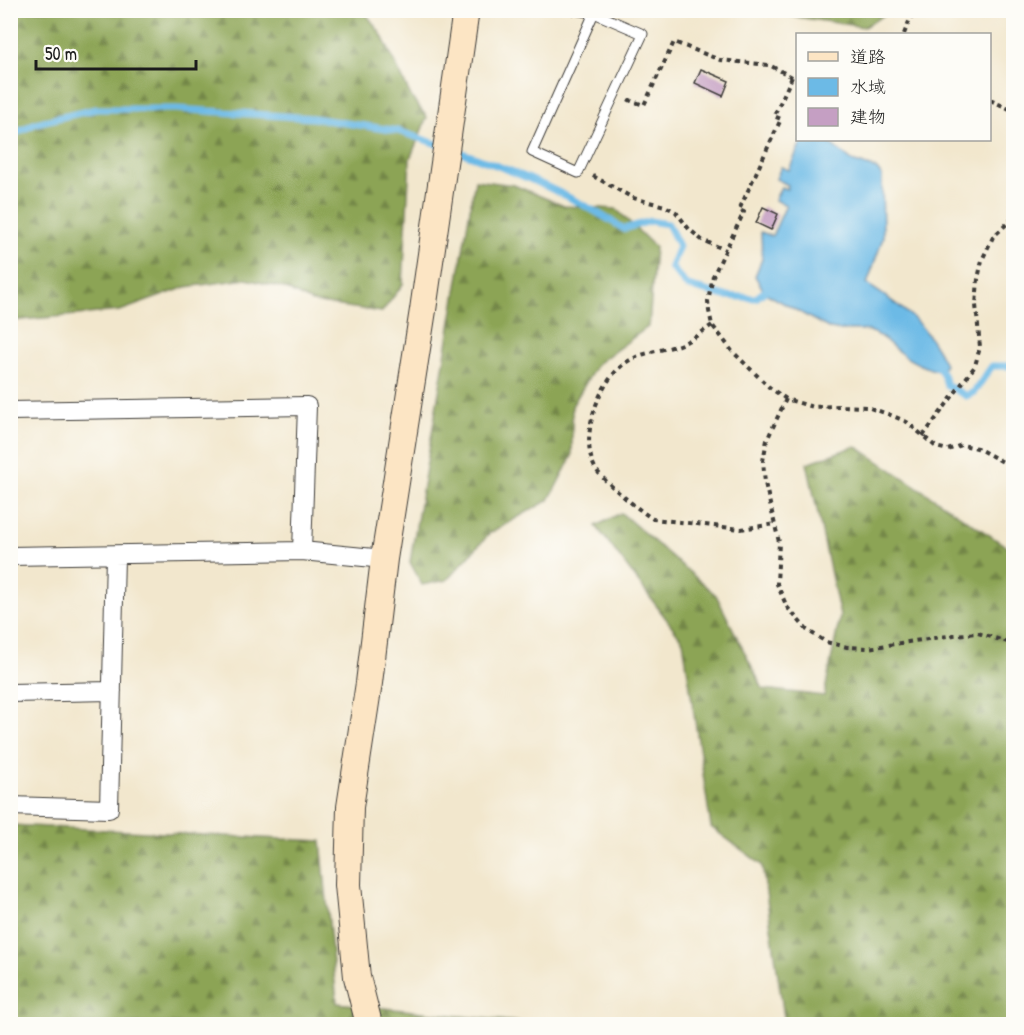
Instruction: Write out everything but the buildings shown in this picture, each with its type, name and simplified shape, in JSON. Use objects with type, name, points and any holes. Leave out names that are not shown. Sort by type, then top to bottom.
[{"type":"street","points":[[369,1024],[357,977],[348,885],[350,807],[369,683],[384,559],[425,298],[466,10]]},
{"type":"street","points":[[10,411],[307,406],[302,551]]},
{"type":"street","points":[[10,556],[302,551],[384,559]]},
{"type":"street","points":[[10,806],[109,809],[115,555]]},
{"type":"street","points":[[10,693],[112,691]]},
{"type":"lane","points":[[574,10],[594,13],[643,34],[578,173],[532,152],[594,13]]},
{"type":"path","points":[[904,33],[910,19],[917,10]]},
{"type":"path","points":[[625,109],[630,100],[644,105],[674,42],[720,60],[769,65],[796,79]]},
{"type":"path","points":[[792,77],[774,116],[781,119],[739,210],[744,212],[713,276],[708,301],[712,325],[732,351],[769,387],[786,399],[813,407],[867,407],[907,423],[936,447],[948,450],[962,445],[977,448],[1003,462],[1014,464]]},
{"type":"path","points":[[991,100],[1014,111]]},
{"type":"path","points":[[597,168],[593,177],[633,198],[664,206],[676,212],[689,229],[702,240],[726,250]]},
{"type":"path","points":[[923,436],[975,366],[980,347],[976,305],[982,260],[993,237],[1014,217]]},
{"type":"path","points":[[712,325],[679,345],[631,359],[611,377],[598,397],[590,426],[590,452],[597,471],[642,512],[653,519],[741,529],[775,524]]},
{"type":"path","points":[[786,399],[767,440],[763,461],[765,483],[779,542],[777,584],[787,607],[807,630],[826,642],[847,647],[868,648],[978,633],[1014,644]]},
{"type":"green space","points":[[11,10],[364,11],[381,34],[412,98],[427,117],[410,159],[403,284],[382,312],[312,302],[284,288],[246,279],[186,287],[120,311],[11,321]]},
{"type":"green space","points":[[756,11],[891,11],[864,27]]},
{"type":"green space","points":[[475,180],[514,185],[564,206],[616,209],[655,247],[649,326],[597,364],[572,406],[572,456],[549,500],[490,533],[447,580],[422,585],[410,562]]},
{"type":"green space","points":[[856,446],[1013,551],[1013,1024],[785,1024],[762,865],[711,827],[683,641],[596,526],[621,513],[716,595],[763,689],[824,696],[840,616],[807,463]]},
{"type":"green space","points":[[10,825],[321,841],[337,1003],[537,1024],[11,1024]]},
{"type":"water","points":[[802,141],[827,141],[852,161],[877,169],[882,176],[883,238],[867,284],[921,326],[945,364],[942,372],[909,359],[876,333],[830,329],[765,293],[755,276],[762,259],[761,232],[772,236],[786,205],[775,200],[781,187],[787,189],[788,185],[776,179],[781,167],[789,170]]},
{"type":"waterway","points":[[10,136],[36,123],[96,109],[176,109],[313,118],[398,131],[440,145]]},
{"type":"waterway","points":[[451,149],[540,183],[624,229],[650,221],[668,224],[679,246],[671,267],[687,286],[725,296],[756,298],[770,287]]},
{"type":"waterway","points":[[937,366],[947,385],[966,396],[974,392],[992,366],[1014,366]]}]
